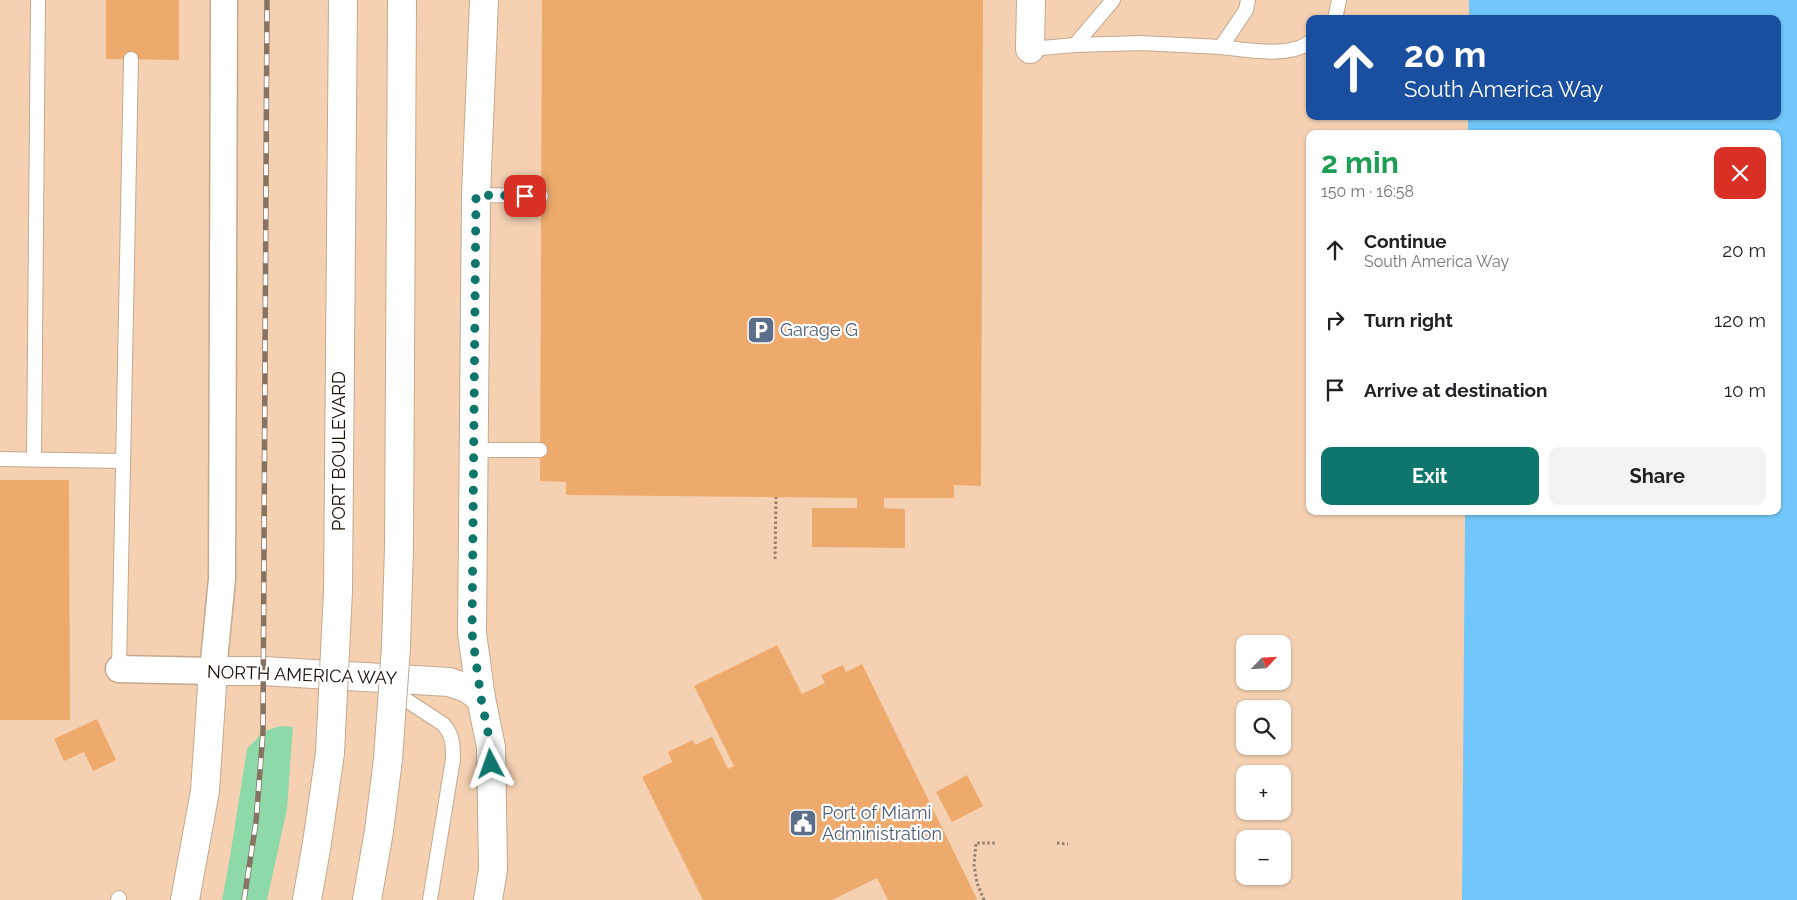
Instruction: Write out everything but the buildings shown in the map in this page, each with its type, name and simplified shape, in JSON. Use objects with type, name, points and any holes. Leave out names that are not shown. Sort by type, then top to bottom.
[{"type":"main road","name":"PORT BOULEVARD","points":[[307,900],[330,753],[338,591],[343,0]]},
{"type":"main road","points":[[368,900],[388,759],[396,647],[399,547],[402,0]]},
{"type":"main road","points":[[484,0],[476,195],[472,633],[481,698],[491,747],[493,869],[488,900]]},
{"type":"main road","points":[[1030,49],[1031,0]]},
{"type":"main road","points":[[185,900],[205,791],[213,671]]},
{"type":"main road","name":"NORTH AMERICA WAY","points":[[213,671],[263,671],[449,682],[467,688],[481,698]]},
{"type":"street","points":[[213,671],[222,579],[224,0]]},
{"type":"street","name":"NORTH AMERICA WAY","points":[[119,669],[213,671]]},
{"type":"lane","points":[[34,459],[38,0]]},
{"type":"lane","points":[[1075,45],[1113,0]]},
{"type":"lane","points":[[1221,47],[1246,10],[1248,0]]},
{"type":"lane","points":[[1336,15],[1339,0]]},
{"type":"lane","points":[[1030,49],[1075,45],[1141,43],[1260,51],[1288,50],[1306,45]]},
{"type":"lane","points":[[119,669],[131,59]]},
{"type":"lane","points":[[476,195],[541,196]]},
{"type":"lane","points":[[473,450],[540,450]]},
{"type":"lane","points":[[0,459],[123,461]]},
{"type":"lane","points":[[372,678],[444,724],[453,741],[453,759],[430,900]]},
{"type":"path","points":[[775,559],[776,497]]},
{"type":"path","points":[[984,900],[977,883],[974,865],[976,843],[997,843]]},
{"type":"path","points":[[1057,844],[1068,844]]},
{"type":"shaded area","points":[[0,0],[1469,0],[1469,15],[1306,15],[1306,120],[1468,120],[1468,130],[1306,130],[1306,515],[1465,515],[1462,900],[0,900]]},
{"type":"green space","points":[[280,726],[293,727],[287,809],[267,900],[222,900],[247,749],[263,732]]},
{"type":"water","points":[[1469,0],[1797,0],[1797,900],[1462,900],[1465,515],[1781,515],[1781,130],[1468,130],[1468,120],[1781,120],[1781,15],[1469,15]]},
{"type":"railway","points":[[244,900],[256,822],[263,732],[267,0]]},
{"type":"place","name":"Garage G","points":[[761,330]]},
{"type":"place","name":"Port of Miami Administration","points":[[803,823]]},
{"type":"route","points":[[491,764],[491,747],[481,698],[472,633],[476,195],[525,196]]}]
